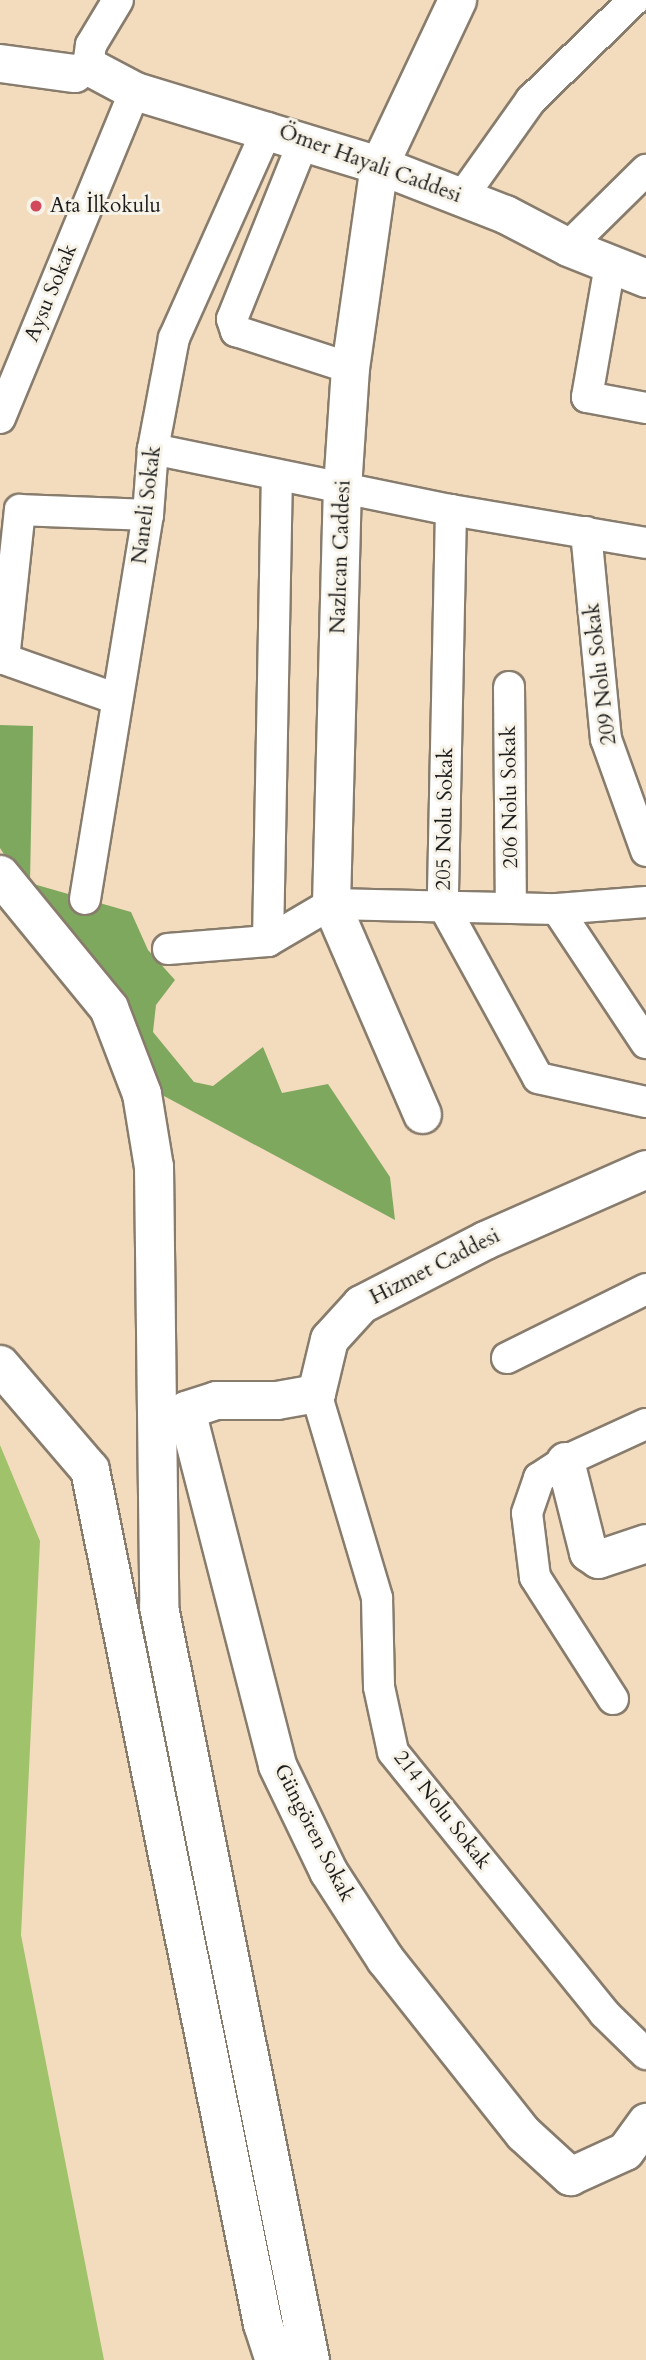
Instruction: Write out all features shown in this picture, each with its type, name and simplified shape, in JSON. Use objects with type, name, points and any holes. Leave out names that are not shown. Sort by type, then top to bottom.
[{"type":"main road","points":[[0,874],[109,1008],[142,1094],[154,1167],[159,1607],[310,2360]]},
{"type":"main road","points":[[0,1365],[90,1470],[260,2311],[275,2360]]},
{"type":"street","points":[[81,70],[91,45],[118,0]]},
{"type":"street","name":"Nazlıcan Caddesi","points":[[422,1114],[331,904],[342,488],[350,368],[379,165],[457,0]]},
{"type":"street","points":[[462,197],[531,100],[634,0]]},
{"type":"street","name":"Ömer Hayali Caddesi","points":[[0,63],[81,70],[135,90],[268,128],[379,165],[462,197],[568,247],[646,278]]},
{"type":"street","name":"Aysu Sokak","points":[[0,418],[135,90]]},
{"type":"street","name":"Naneli Sokak","points":[[85,899],[148,515],[153,449],[174,338],[268,128]]},
{"type":"street","points":[[304,140],[232,318],[236,331],[350,368]]},
{"type":"street","points":[[568,247],[646,170]]},
{"type":"street","points":[[610,265],[587,397],[646,408]]},
{"type":"street","points":[[153,449],[451,510],[646,543]]},
{"type":"street","points":[[268,942],[277,476]]},
{"type":"street","points":[[117,699],[4,659],[20,510],[148,515]]},
{"type":"street","name":"205 Nolu Sokak","points":[[451,510],[443,905],[538,1078],[646,1102]]},
{"type":"street","name":"209 Nolu Sokak","points":[[586,532],[606,739],[646,851]]},
{"type":"street","name":"206 Nolu Sokak","points":[[509,687],[511,907]]},
{"type":"street","points":[[168,949],[268,942],[331,904],[557,909],[646,902]]},
{"type":"street","points":[[557,909],[646,1043]]},
{"type":"street","name":"Hizmet Caddesi","points":[[316,1393],[329,1339],[361,1304],[485,1240],[646,1169]]},
{"type":"street","points":[[507,1358],[646,1289]]},
{"type":"street","name":"Güngören Sokak","points":[[316,1393],[277,1400],[216,1401],[186,1410],[276,1765],[328,1871],[377,1948],[523,2133],[570,2176],[625,2151],[646,2122]]},
{"type":"street","name":"214 Nolu Sokak","points":[[316,1393],[377,1598],[379,1687],[393,1752],[604,2013],[646,2054]]},
{"type":"street","points":[[613,1699],[535,1577],[527,1513],[539,1478],[565,1461],[646,1424]]},
{"type":"street","points":[[565,1461],[588,1552],[598,1559],[646,1543]]},
{"type":"green space","points":[[0,725],[33,726],[30,883],[131,912],[148,950],[175,980],[156,1005],[153,1032],[194,1082],[213,1086],[263,1047],[282,1093],[328,1084],[390,1177],[395,1220],[164,1096],[119,992],[22,883],[0,848]]},
{"type":"green space","points":[[0,1445],[40,1541],[21,1935],[104,2360],[0,2360]]},
{"type":"place","name":"Ata İlkokulu","points":[[36,206]]}]
